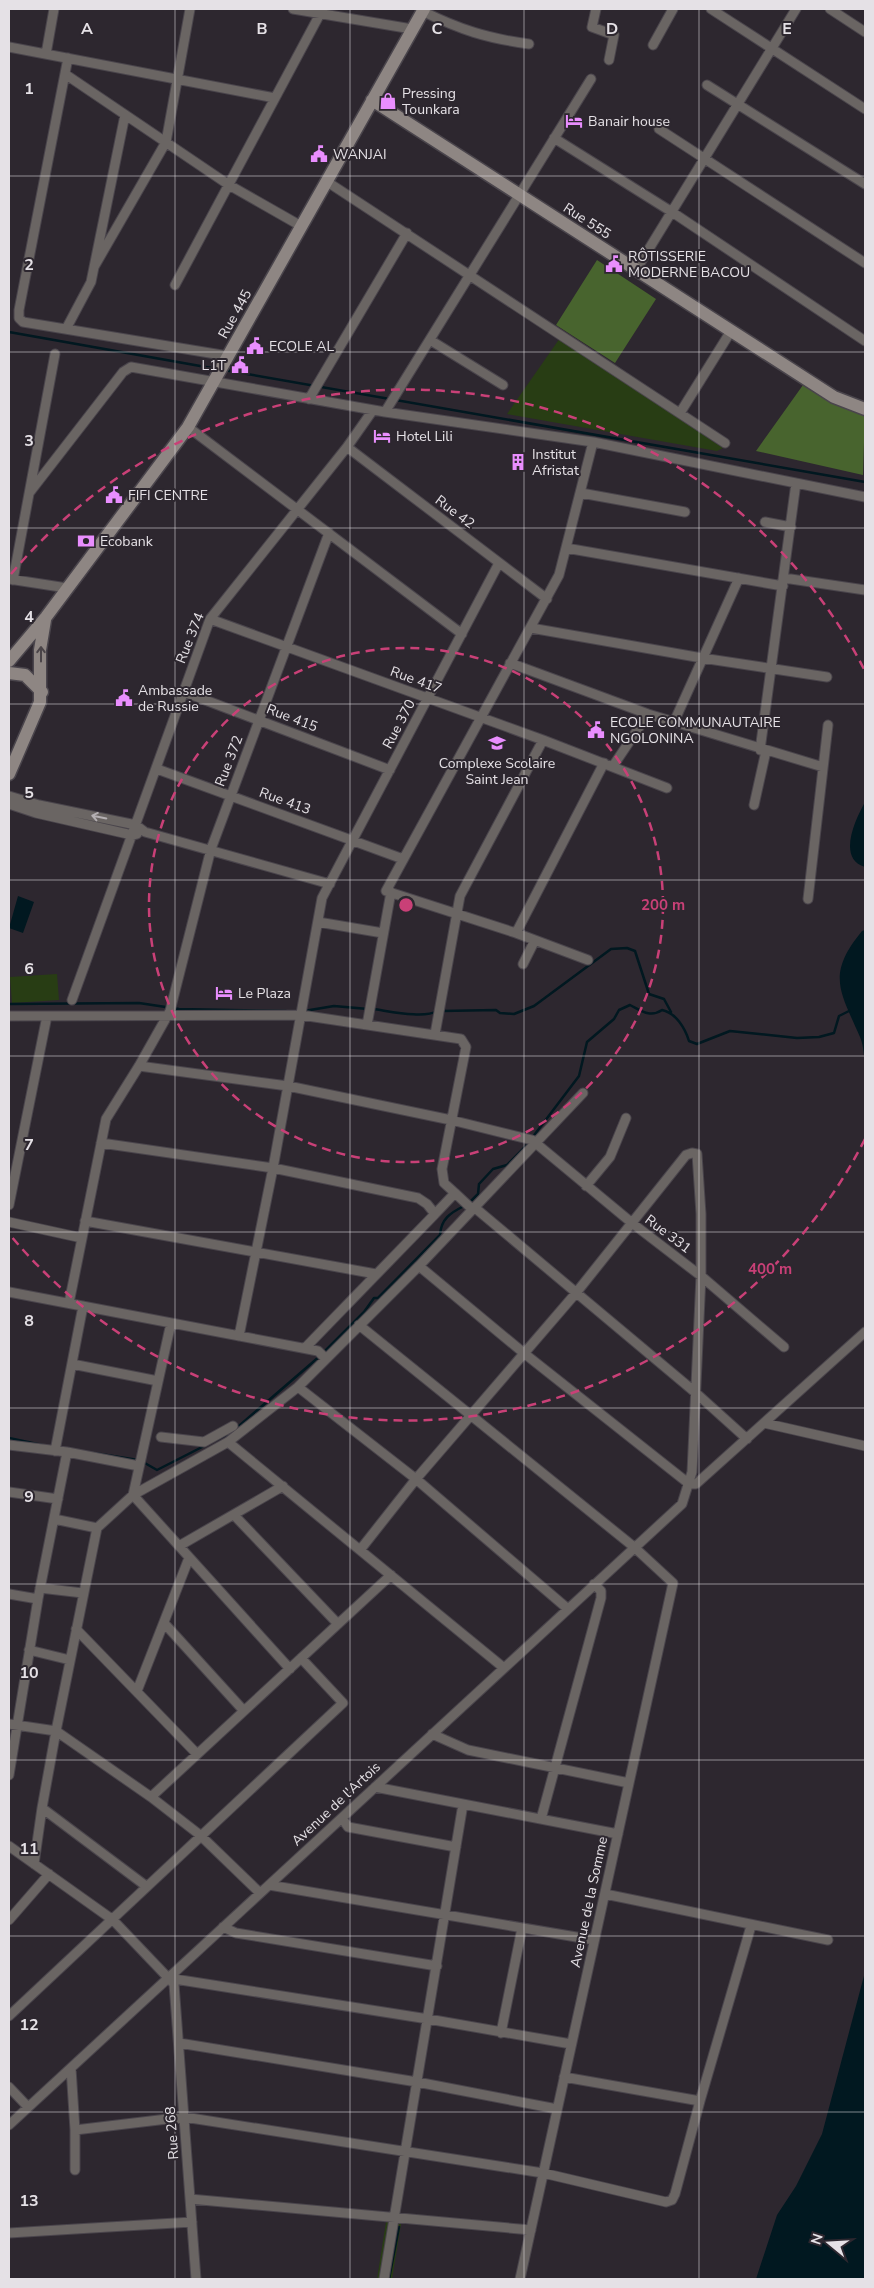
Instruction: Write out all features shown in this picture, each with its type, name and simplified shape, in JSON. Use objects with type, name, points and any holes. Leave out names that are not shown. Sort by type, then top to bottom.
[{"type":"street","points":[[46,54],[54,9]]},
{"type":"street","points":[[94,267],[166,142],[190,9]]},
{"type":"street","points":[[293,9],[412,30]]},
{"type":"street","points":[[596,9],[592,27],[614,35],[609,60]]},
{"type":"street","points":[[653,45],[673,9]]},
{"type":"street","points":[[712,9],[865,109]]},
{"type":"street","points":[[636,270],[796,9]]},
{"type":"street","points":[[830,9],[865,32]]},
{"type":"street","points":[[423,10],[451,25],[487,38],[529,44]]},
{"type":"street","name":"Rue 445","points":[[9,662],[46,617],[188,427],[423,10]]},
{"type":"street","points":[[175,285],[320,14]]},
{"type":"street","points":[[9,47],[275,98]]},
{"type":"street","points":[[68,58],[19,318],[23,322],[227,358]]},
{"type":"street","points":[[65,74],[229,185],[301,226]]},
{"type":"street","points":[[385,412],[591,79]]},
{"type":"street","points":[[707,85],[865,184]]},
{"type":"street","name":"Rue 555","points":[[372,100],[834,397],[865,408]]},
{"type":"street","points":[[66,329],[91,282],[126,114]]},
{"type":"street","points":[[659,129],[865,263]]},
{"type":"street","points":[[554,138],[672,212],[865,341]]},
{"type":"street","points":[[326,181],[725,443]]},
{"type":"street","points":[[309,399],[407,233]]},
{"type":"street","points":[[680,413],[731,331]]},
{"type":"street","points":[[430,340],[503,385]]},
{"type":"street","points":[[55,354],[30,492],[11,580],[67,588]]},
{"type":"street","points":[[30,492],[123,372],[131,367],[216,378],[309,399],[385,412],[592,442],[796,482],[865,498]]},
{"type":"street","name":"Rue 374","points":[[72,1000],[210,619],[347,447],[374,410]]},
{"type":"street","points":[[188,427],[462,634]]},
{"type":"street","points":[[588,960],[516,933],[386,891],[559,575],[581,493],[592,442]]},
{"type":"street","name":"Rue 42","points":[[347,447],[547,599]]},
{"type":"street","points":[[754,805],[763,751],[771,669],[796,482]]},
{"type":"street","points":[[581,493],[685,512]]},
{"type":"street","points":[[765,522],[791,527]]},
{"type":"street","name":"Rue 372","points":[[69,1304],[106,1118],[139,1066],[170,1010],[210,849],[329,534]]},
{"type":"street","points":[[566,548],[739,578],[865,590]]},
{"type":"street","name":"Rue 370","points":[[318,922],[322,898],[500,563]]},
{"type":"street","points":[[674,722],[739,578]]},
{"type":"street","points":[[9,774],[24,743],[40,702],[42,692],[40,650],[46,617]]},
{"type":"street","name":"Rue 417","points":[[210,619],[608,764],[666,788]]},
{"type":"street","points":[[531,628],[702,658],[827,677]]},
{"type":"street","points":[[510,663],[648,714],[763,751],[823,767]]},
{"type":"street","points":[[9,673],[25,675],[42,692]]},
{"type":"street","name":"Rue 415","points":[[184,692],[390,770]]},
{"type":"street","points":[[516,933],[608,764],[648,714]]},
{"type":"street","points":[[808,899],[828,725]]},
{"type":"street","points":[[435,1034],[460,896],[543,740]]},
{"type":"street","points":[[9,752],[24,743]]},
{"type":"street","name":"Rue 413","points":[[157,768],[403,859]]},
{"type":"street","points":[[9,796],[39,805],[136,825],[145,832],[330,884]]},
{"type":"street","points":[[9,804],[36,813],[132,835],[145,832]]},
{"type":"street","points":[[367,1025],[391,892]]},
{"type":"street","points":[[238,1336],[273,1168],[318,922],[384,933]]},
{"type":"street","points":[[523,964],[536,940]]},
{"type":"street","points":[[9,1016],[170,1010],[301,1015],[435,1034],[461,1040],[466,1047],[442,1169],[444,1183],[696,1392],[747,1439]]},
{"type":"street","points":[[9,1205],[47,1016]]},
{"type":"street","points":[[139,1066],[288,1086],[451,1120],[534,1141]]},
{"type":"street","points":[[161,1437],[206,1447],[228,1442],[298,1387],[323,1355],[360,1325],[419,1266],[534,1141],[583,1093]]},
{"type":"street","points":[[586,1186],[610,1157],[626,1118]]},
{"type":"street","name":"Rue 331","points":[[534,1141],[586,1186],[701,1276],[784,1347]]},
{"type":"street","points":[[101,1143],[273,1168],[418,1198],[427,1204],[435,1214]]},
{"type":"street","points":[[360,1550],[416,1479],[576,1293],[686,1155],[692,1152],[696,1154],[702,1214],[692,1472],[688,1483]]},
{"type":"street","points":[[306,1348],[456,1193]]},
{"type":"street","points":[[85,1221],[376,1274]]},
{"type":"street","points":[[9,1222],[82,1238]]},
{"type":"street","points":[[419,1266],[525,1354],[688,1483],[696,1484],[865,1332]]},
{"type":"street","points":[[9,1292],[306,1348],[323,1355]]},
{"type":"street","points":[[55,1451],[83,1306]]},
{"type":"street","points":[[133,1495],[170,1323]]},
{"type":"street","points":[[360,1325],[634,1547]]},
{"type":"street","points":[[72,1364],[158,1381]]},
{"type":"street","points":[[298,1387],[416,1479],[568,1609]]},
{"type":"street","points":[[764,1423],[865,1446]]},
{"type":"street","points":[[34,1864],[56,1731],[97,1528],[133,1495],[206,1447],[233,1426]]},
{"type":"street","points":[[228,1442],[504,1668]]},
{"type":"street","points":[[9,1445],[67,1452],[139,1466]]},
{"type":"street","points":[[9,1775],[12,1725],[29,1650],[67,1452]]},
{"type":"street","name":"Avenue de l'Artois","points":[[9,2125],[171,1981],[223,1927],[682,1504],[688,1483]]},
{"type":"street","points":[[179,1546],[283,1486]]},
{"type":"street","points":[[9,1492],[58,1499]]},
{"type":"street","points":[[133,1495],[290,1669]]},
{"type":"street","points":[[234,1515],[338,1624]]},
{"type":"street","points":[[54,1519],[97,1528]]},
{"type":"street","name":"Avenue de la Somme","points":[[520,2279],[673,1583],[634,1547]]},
{"type":"street","points":[[137,1691],[189,1558]]},
{"type":"street","points":[[151,1797],[391,1575]]},
{"type":"street","points":[[542,1819],[601,1598],[601,1592],[594,1584]]},
{"type":"street","points":[[40,1588],[83,1593]]},
{"type":"street","points":[[9,1594],[38,1599]]},
{"type":"street","points":[[164,1623],[244,1711]]},
{"type":"street","points":[[76,1628],[197,1754]]},
{"type":"street","points":[[29,1650],[70,1660]]},
{"type":"street","points":[[9,2016],[113,1920],[200,1834],[342,1703],[301,1658]]},
{"type":"street","points":[[12,1725],[56,1731],[151,1797],[200,1834],[260,1893]]},
{"type":"street","points":[[432,1734],[468,1750],[629,1783]]},
{"type":"street","points":[[375,1787],[618,1834]]},
{"type":"street","points":[[384,2279],[464,1804]]},
{"type":"street","points":[[42,1808],[146,1886]]},
{"type":"street","points":[[342,1818],[348,1827],[456,1847]]},
{"type":"street","points":[[9,1846],[113,1920],[171,1981],[428,2019],[572,2044]]},
{"type":"street","points":[[9,1920],[49,1874]]},
{"type":"street","points":[[269,1885],[594,1940]]},
{"type":"street","points":[[604,1894],[751,1926],[797,1932],[828,1940]]},
{"type":"street","points":[[75,2130],[184,2117],[543,2173],[661,2202],[672,2200],[751,1926]]},
{"type":"street","points":[[223,1927],[236,1933],[436,1966]]},
{"type":"street","points":[[501,2033],[522,1928]]},
{"type":"street","name":"Rue 268","points":[[171,1981],[179,2043],[196,2279]]},
{"type":"street","points":[[179,2043],[417,2082],[557,2109]]},
{"type":"street","points":[[71,2068],[75,2130],[75,2170]]},
{"type":"street","points":[[564,2077],[700,2101]]},
{"type":"street","points":[[9,2087],[28,2107]]},
{"type":"street","points":[[190,2199],[531,2230]]},
{"type":"street","points":[[9,2233],[192,2222]]},
{"type":"green space","points":[[597,260],[656,299],[615,363],[556,325]]},
{"type":"green space","points":[[560,338],[723,448],[717,451],[507,414]]},
{"type":"green space","points":[[803,385],[865,410],[863,475],[756,451]]},
{"type":"green space","points":[[57,974],[59,1000],[12,1003],[10,977]]},
{"type":"green space","points":[[386,2222],[401,2224],[392,2279],[377,2279]]},
{"type":"water","points":[[865,802],[865,867],[857,863],[852,856],[850,848],[853,828]]},
{"type":"water","points":[[18,896],[34,902],[23,933],[9,928]]},
{"type":"water","points":[[865,930],[865,1068],[861,1041],[842,995],[840,972],[851,946],[862,931]]},
{"type":"water","points":[[865,1972],[865,2279],[756,2279],[777,2215],[796,2186],[822,2134]]},
{"type":"waterway","points":[[9,332],[217,369]]},
{"type":"waterway","points":[[224,370],[865,482]]},
{"type":"waterway","points":[[442,1011],[496,1010],[500,1013],[514,1014],[534,1006],[611,949],[627,948],[635,951],[649,994],[664,999],[671,1012]]},
{"type":"waterway","points":[[9,1004],[139,1003],[179,1009],[286,1011]]},
{"type":"waterway","points":[[532,1138],[579,1076],[587,1042],[614,1019],[619,1010],[630,1005],[650,1014],[662,1010],[672,1014],[682,1026],[689,1041],[697,1044],[730,1031],[797,1038],[819,1037],[834,1033],[839,1016],[849,1011]]},
{"type":"waterway","points":[[304,1011],[334,1006],[368,1009]]},
{"type":"waterway","points":[[373,1009],[415,1014],[437,1011]]},
{"type":"waterway","points":[[469,1203],[478,1194],[479,1184],[493,1169],[507,1165],[529,1143]]},
{"type":"waterway","points":[[324,1352],[364,1312],[374,1298],[378,1298],[440,1235],[442,1225],[447,1217],[464,1206]]},
{"type":"waterway","points":[[216,1440],[232,1432],[320,1356]]},
{"type":"waterway","points":[[9,1438],[42,1445]]},
{"type":"waterway","points":[[143,1462],[157,1470],[206,1445]]},
{"type":"waterway","points":[[94,1453],[138,1460]]},
{"type":"waterway","points":[[389,2279],[399,2227]]},
{"type":"place","name":"Pressing Tounkara","points":[[388,101]]},
{"type":"place","name":"Banair house","points":[[574,121]]},
{"type":"place","name":"WANJAI","points":[[319,154]]},
{"type":"place","name":"RÔTISSERIE MODERNE BACOU","points":[[614,264]]},
{"type":"place","name":"ECOLE AL","points":[[255,346]]},
{"type":"place","name":"L1T","points":[[240,365]]},
{"type":"place","name":"Hotel Lili","points":[[382,436]]},
{"type":"place","name":"Institut Afristat","points":[[518,462]]},
{"type":"place","name":"FIFI CENTRE","points":[[114,495]]},
{"type":"place","name":"Ecobank","points":[[86,541]]},
{"type":"place","name":"Ambassade de Russie","points":[[124,698]]},
{"type":"place","name":"ECOLE COMMUNAUTAIRE NGOLONINA","points":[[596,730]]},
{"type":"place","name":"Complexe Scolaire Saint Jean","points":[[497,743]]},
{"type":"place","name":"Le Plaza","points":[[224,993]]}]
